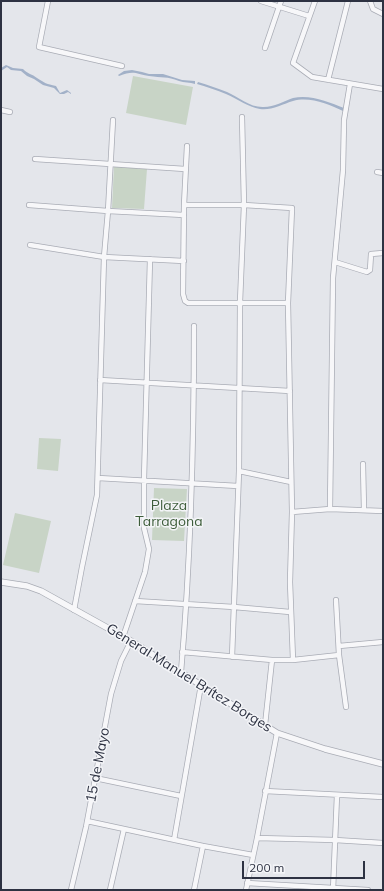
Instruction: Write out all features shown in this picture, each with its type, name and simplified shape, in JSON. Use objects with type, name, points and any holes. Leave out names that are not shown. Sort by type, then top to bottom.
[{"type":"street","points":[[48,1],[39,47],[122,66]]},
{"type":"street","points":[[261,1],[309,16]]},
{"type":"street","points":[[265,48],[281,1]]},
{"type":"street","points":[[315,1],[293,63],[312,77],[383,89]]},
{"type":"street","points":[[328,80],[348,1]]},
{"type":"street","points":[[369,1],[373,9],[383,14]]},
{"type":"street","points":[[330,509],[333,272],[343,170],[344,123],[350,84]]},
{"type":"street","points":[[1,110],[10,112]]},
{"type":"street","points":[[232,657],[239,471],[240,302],[244,205],[242,117]]},
{"type":"street","points":[[74,610],[97,495],[104,257],[113,120]]},
{"type":"street","points":[[187,146],[184,205],[183,294],[185,301],[188,303],[288,303]]},
{"type":"street","points":[[35,159],[185,169]]},
{"type":"street","points":[[377,172],[383,173]]},
{"type":"street","points":[[28,205],[184,215]]},
{"type":"street","points":[[184,205],[244,205],[292,208],[288,303],[292,512],[290,612],[293,660]]},
{"type":"street","points":[[30,245],[104,257],[184,261]]},
{"type":"street","points":[[334,262],[367,272],[370,270],[371,254],[383,253]]},
{"type":"street","points":[[123,637],[145,572],[149,549],[144,528],[144,479],[150,259]]},
{"type":"street","points":[[181,672],[187,604],[192,483],[194,326]]},
{"type":"street","points":[[100,380],[290,391]]},
{"type":"street","points":[[363,464],[364,510]]},
{"type":"street","points":[[239,471],[291,482]]},
{"type":"street","points":[[98,478],[144,479],[238,486]]},
{"type":"street","points":[[292,512],[330,509],[383,511]]},
{"type":"street","name":"General Manuel Brítez Borges","points":[[1,582],[27,586],[41,591],[131,641],[277,732],[319,747],[383,764]]},
{"type":"street","points":[[336,600],[339,655],[346,707]]},
{"type":"street","points":[[135,601],[290,612]]},
{"type":"street","name":"15 de Mayo","points":[[71,890],[87,821],[111,694],[121,661],[131,641]]},
{"type":"street","points":[[339,646],[383,642]]},
{"type":"street","points":[[182,652],[272,660],[293,660],[339,655]]},
{"type":"street","points":[[265,725],[272,660]]},
{"type":"street","points":[[174,840],[201,685]]},
{"type":"street","points":[[246,890],[277,732]]},
{"type":"street","points":[[95,778],[182,796]]},
{"type":"street","points":[[265,791],[383,797]]},
{"type":"street","points":[[333,889],[337,795]]},
{"type":"street","points":[[87,821],[203,846],[253,855]]},
{"type":"street","points":[[110,890],[124,829]]},
{"type":"street","points":[[257,838],[383,843]]},
{"type":"street","points":[[194,890],[203,846]]},
{"type":"street","points":[[247,883],[368,890]]},
{"type":"green space","points":[[133,76],[193,87],[186,125],[126,113]]},
{"type":"green space","points":[[114,166],[147,169],[144,209],[112,208]]},
{"type":"green space","points":[[39,438],[61,439],[58,471],[37,469]]},
{"type":"green space","name":"Plaza Tarragona","points":[[154,488],[187,489],[184,541],[152,540]]},
{"type":"green space","points":[[15,513],[51,521],[39,573],[3,565]]},
{"type":"water","points":[[6,65],[13,68],[23,69],[44,82],[56,86],[60,93],[67,90],[71,94],[68,92],[60,94],[54,88],[43,85],[21,71],[11,70],[7,67],[1,71],[1,68]]},
{"type":"water","points":[[132,70],[149,74],[163,74],[182,80],[195,81],[195,84],[181,82],[175,79],[135,73],[118,75],[124,71]]},
{"type":"water","points":[[198,82],[227,92],[249,104],[259,107],[279,104],[293,98],[306,97],[319,99],[344,108],[343,111],[325,103],[306,99],[293,101],[272,108],[260,109],[247,105],[223,93],[197,84]]}]
